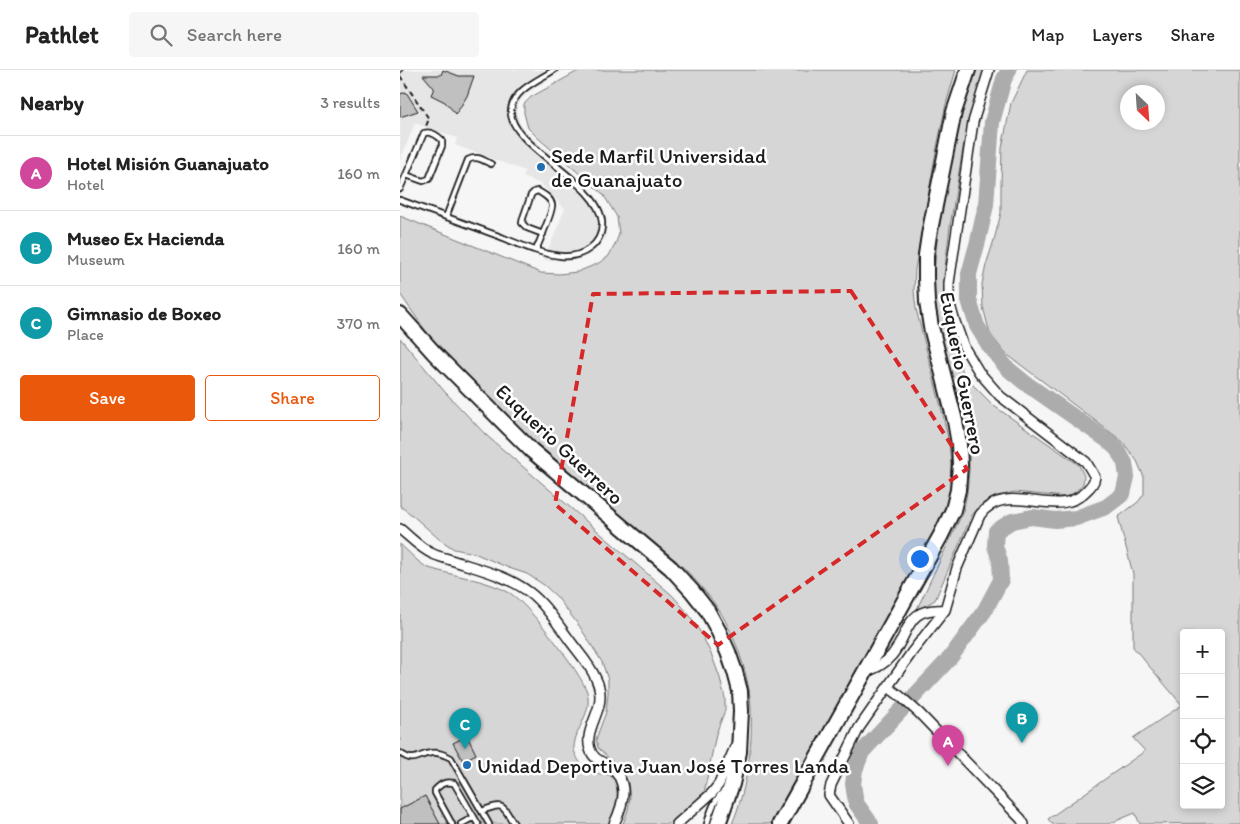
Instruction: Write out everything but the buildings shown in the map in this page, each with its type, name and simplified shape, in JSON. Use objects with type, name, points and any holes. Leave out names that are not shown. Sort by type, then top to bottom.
[{"type":"main road","name":"Euquerio Guerrero","points":[[780,824],[941,535],[953,510],[958,490],[959,444],[931,327],[927,302],[926,255],[954,112],[968,70]]},
{"type":"main road","name":"Euquerio Guerrero","points":[[400,315],[435,354],[531,450],[671,568],[707,610],[728,652],[740,691],[741,734],[739,752],[732,784],[718,824]]},
{"type":"street","points":[[849,824],[829,795],[831,785],[859,728],[912,652],[945,610],[957,568],[984,509],[993,503],[1004,500],[1072,502],[1080,498],[1095,482],[1096,476],[1086,462],[1000,396],[978,372],[964,347],[954,319],[949,283],[973,122],[989,70]]},
{"type":"street","points":[[400,529],[433,554],[499,576],[517,584],[530,593],[545,608],[586,662],[596,678],[600,694],[599,705],[588,741],[590,750],[596,759],[610,766],[623,782],[623,795],[614,824]]},
{"type":"street","points":[[866,672],[885,663],[893,654],[908,625],[915,616],[926,611],[945,610]]},
{"type":"street","points":[[888,687],[919,714],[1024,824]]},
{"type":"street","points":[[677,824],[719,784],[741,734]]},
{"type":"lane","points":[[400,200],[536,250],[562,256],[574,256],[586,252],[595,245],[601,234],[602,222],[592,200],[576,183],[524,138],[512,119],[511,110],[515,99],[523,90],[554,70]]},
{"type":"lane","points":[[400,189],[406,175],[424,133],[428,132],[438,136],[442,140],[442,146],[429,179],[423,181],[406,175]]},
{"type":"lane","points":[[446,217],[468,160],[478,158],[491,164]]},
{"type":"lane","points":[[536,250],[543,234],[552,208],[549,199],[538,192],[534,192],[531,195],[522,223],[527,228],[543,234]]},
{"type":"lane","points":[[400,753],[413,759],[432,753],[451,758],[489,824]]},
{"type":"lane","points":[[452,824],[435,793],[435,790],[442,783],[454,784],[478,824]]},
{"type":"lane","points":[[707,824],[718,795],[732,784]]},
{"type":"lane","points":[[482,812],[496,805],[501,806],[505,808],[514,824]]},
{"type":"lane","points":[[461,824],[474,817]]},
{"type":"path","points":[[403,70],[400,74],[429,119],[424,133]]},
{"type":"highlighted area","points":[[851,291],[967,469],[718,645],[555,504],[593,294]]},
{"type":"shaded area","name":"Sede Marfil Universidad de Guanajuato","points":[[400,70],[563,70],[527,93],[517,107],[517,114],[520,124],[530,136],[587,185],[598,199],[605,212],[607,225],[606,237],[599,247],[583,258],[570,261],[544,260],[565,209],[541,184],[523,177],[525,171],[455,145],[457,138],[415,123],[400,161]]},
{"type":"shaded area","points":[[580,70],[956,70],[946,104],[935,157],[915,269],[914,291],[916,309],[949,443],[951,463],[948,503],[941,523],[770,824],[732,824],[742,796],[748,767],[751,708],[748,684],[741,657],[731,632],[715,604],[685,569],[541,448],[446,356],[430,337],[400,294],[400,216],[541,273],[577,272],[597,264],[608,257],[619,234],[617,217],[603,194],[528,128],[524,113],[524,104],[531,97]]},
{"type":"shaded area","points":[[976,70],[984,70],[964,142],[944,276],[947,322],[951,342],[966,378],[994,406],[1079,465],[1084,476],[1083,484],[1066,497],[1014,492],[988,500],[978,508],[972,515],[935,600],[916,611],[963,512],[967,493],[969,448],[958,401],[938,332],[934,274],[937,240],[955,137]]},
{"type":"shaded area","points":[[1027,70],[1240,70],[1240,823],[1140,824],[1135,813],[1109,824],[1052,824],[1048,819],[1145,751],[1133,738],[1180,706],[1180,809],[1225,809],[1225,629],[1180,629],[1180,703],[1133,647],[1133,574],[1118,517],[1138,502],[1144,494],[1144,477],[1137,461],[1122,441],[1005,353],[990,334],[983,307],[982,284],[1001,213],[1002,148],[1011,103]]},
{"type":"shaded area","points":[[400,338],[445,392],[486,435],[672,595],[688,613],[701,633],[720,678],[725,698],[725,710],[716,734],[704,793],[669,824],[623,824],[630,797],[628,783],[623,771],[598,748],[596,739],[606,712],[608,680],[602,662],[580,627],[557,597],[544,585],[527,574],[474,553],[454,549],[439,539],[400,506]]},
{"type":"shaded area","points":[[400,544],[426,567],[490,584],[510,593],[529,610],[565,655],[583,682],[588,700],[586,714],[575,740],[575,752],[579,761],[586,769],[598,774],[612,775],[617,788],[617,800],[609,824],[400,824]]},
{"type":"waterway","points":[[871,824],[856,803],[853,784],[855,770],[862,752],[950,658],[985,610],[1001,580],[1000,561],[995,546],[996,531],[1012,521],[1032,517],[1055,520],[1076,518],[1106,507],[1123,494],[1127,477],[1125,463],[1117,449],[1007,368],[990,347],[977,326],[969,300],[969,274],[986,205],[992,122],[1004,79],[1009,70]]},
{"type":"place","name":"Sede Marfil Universidad de Guanajuato","points":[[541,167]]},
{"type":"place","name":"Museo Ex Hacienda","points":[[1022,743]]},
{"type":"place","name":"Gimnasio de Boxeo","points":[[465,749]]},
{"type":"place","name":"Unidad Deportiva Juan José Torres Landa","points":[[467,765]]},
{"type":"place","name":"Hotel Misión Guanajuato","points":[[948,766]]}]
